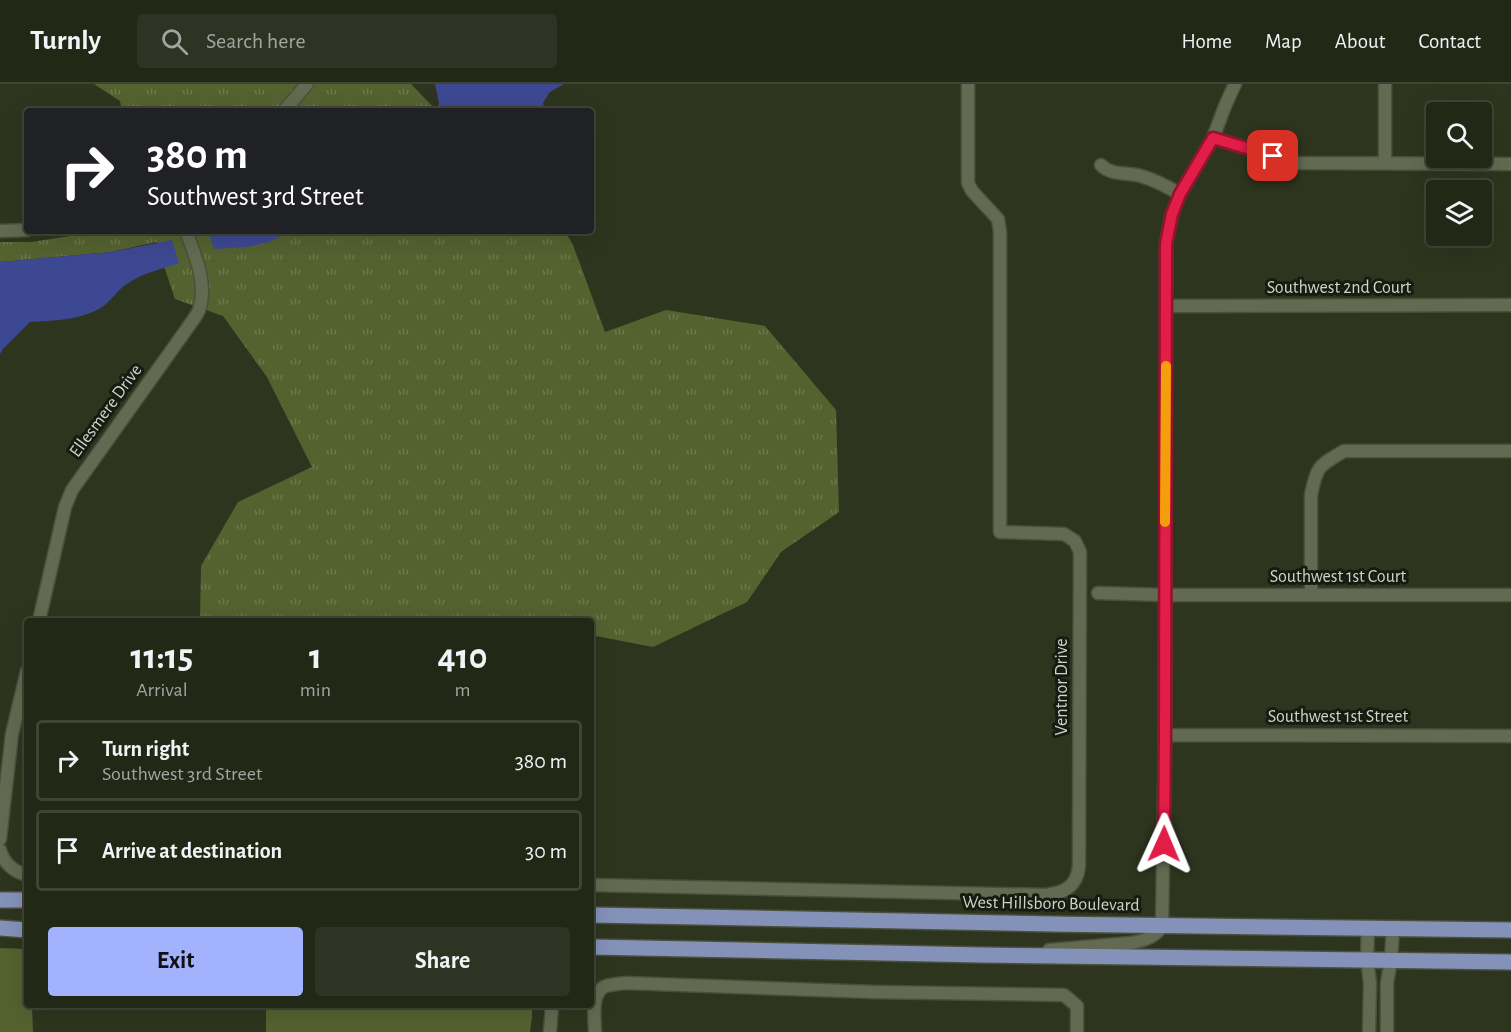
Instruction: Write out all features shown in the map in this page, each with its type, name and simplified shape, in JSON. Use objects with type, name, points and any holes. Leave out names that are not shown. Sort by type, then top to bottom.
[{"type":"main road","points":[[0,900],[24,900]]},
{"type":"main road","name":"West Hillsboro Boulevard","points":[[594,915],[1511,930]]},
{"type":"main road","points":[[0,928],[24,930]]},
{"type":"main road","points":[[594,947],[1511,962]]},
{"type":"street","points":[[287,108],[307,84]]},
{"type":"street","name":"Ventnor Drive","points":[[594,885],[1045,895],[1061,893],[1071,886],[1077,876],[1079,866],[1080,552],[1075,541],[1064,534],[1000,532],[1000,232],[998,219],[972,191],[968,183],[968,84]]},
{"type":"street","points":[[982,955],[1131,943],[1152,936],[1162,926],[1165,735],[1166,244],[1172,214],[1180,194],[1213,138],[1235,84]]},
{"type":"street","points":[[1385,84],[1385,163]]},
{"type":"street","points":[[1213,138],[1296,163],[1511,164]]},
{"type":"street","points":[[1101,165],[1111,172],[1140,176],[1165,185],[1180,194]]},
{"type":"street","points":[[0,231],[24,230]]},
{"type":"street","name":"Ellesmere Drive","points":[[40,618],[72,490],[198,310],[202,291],[200,268],[187,234]]},
{"type":"street","name":"Southwest 2nd Court","points":[[1166,306],[1511,305]]},
{"type":"street","points":[[1311,595],[1311,495],[1320,465],[1344,451],[1511,451]]},
{"type":"street","name":"Southwest 1st Court","points":[[1098,593],[1511,595]]},
{"type":"street","points":[[0,839],[12,734],[24,684]]},
{"type":"street","name":"Southwest 1st Street","points":[[1165,735],[1511,736]]},
{"type":"street","points":[[0,850],[8,865],[24,874]]},
{"type":"street","points":[[1368,928],[1369,1032]]},
{"type":"street","points":[[1387,1032],[1388,983],[1393,928]]},
{"type":"street","points":[[595,1032],[595,998],[599,991],[605,986],[626,983],[874,992],[1064,995],[1077,1006],[1077,1032]]},
{"type":"street","points":[[550,1032],[552,1008]]},
{"type":"green space","points":[[94,84],[411,84],[434,108],[121,108],[120,101]]},
{"type":"green space","points":[[83,234],[567,234],[573,245],[605,332],[666,310],[765,326],[836,410],[839,512],[781,552],[747,602],[653,647],[594,636],[594,618],[200,618],[201,566],[238,502],[312,467],[267,377],[223,316],[175,299],[156,242],[111,252],[0,262],[0,242],[31,242]]},
{"type":"green space","points":[[0,948],[24,949],[24,1008],[32,1008],[33,1032],[0,1032]]},
{"type":"green space","points":[[266,1008],[532,1008],[530,1032],[266,1032]]},
{"type":"water","points":[[435,84],[564,84],[550,92],[543,103],[544,108],[437,108],[439,103]]},
{"type":"water","points":[[209,234],[285,234],[269,242],[247,247],[214,249]]},
{"type":"water","points":[[172,240],[179,263],[133,280],[103,306],[91,313],[65,319],[30,322],[0,354],[0,262],[111,252]]},
{"type":"slow traffic","points":[[1165,522],[1166,366]]},
{"type":"route","points":[[1164,844],[1166,244],[1172,214],[1180,194],[1213,138],[1273,156]]}]
